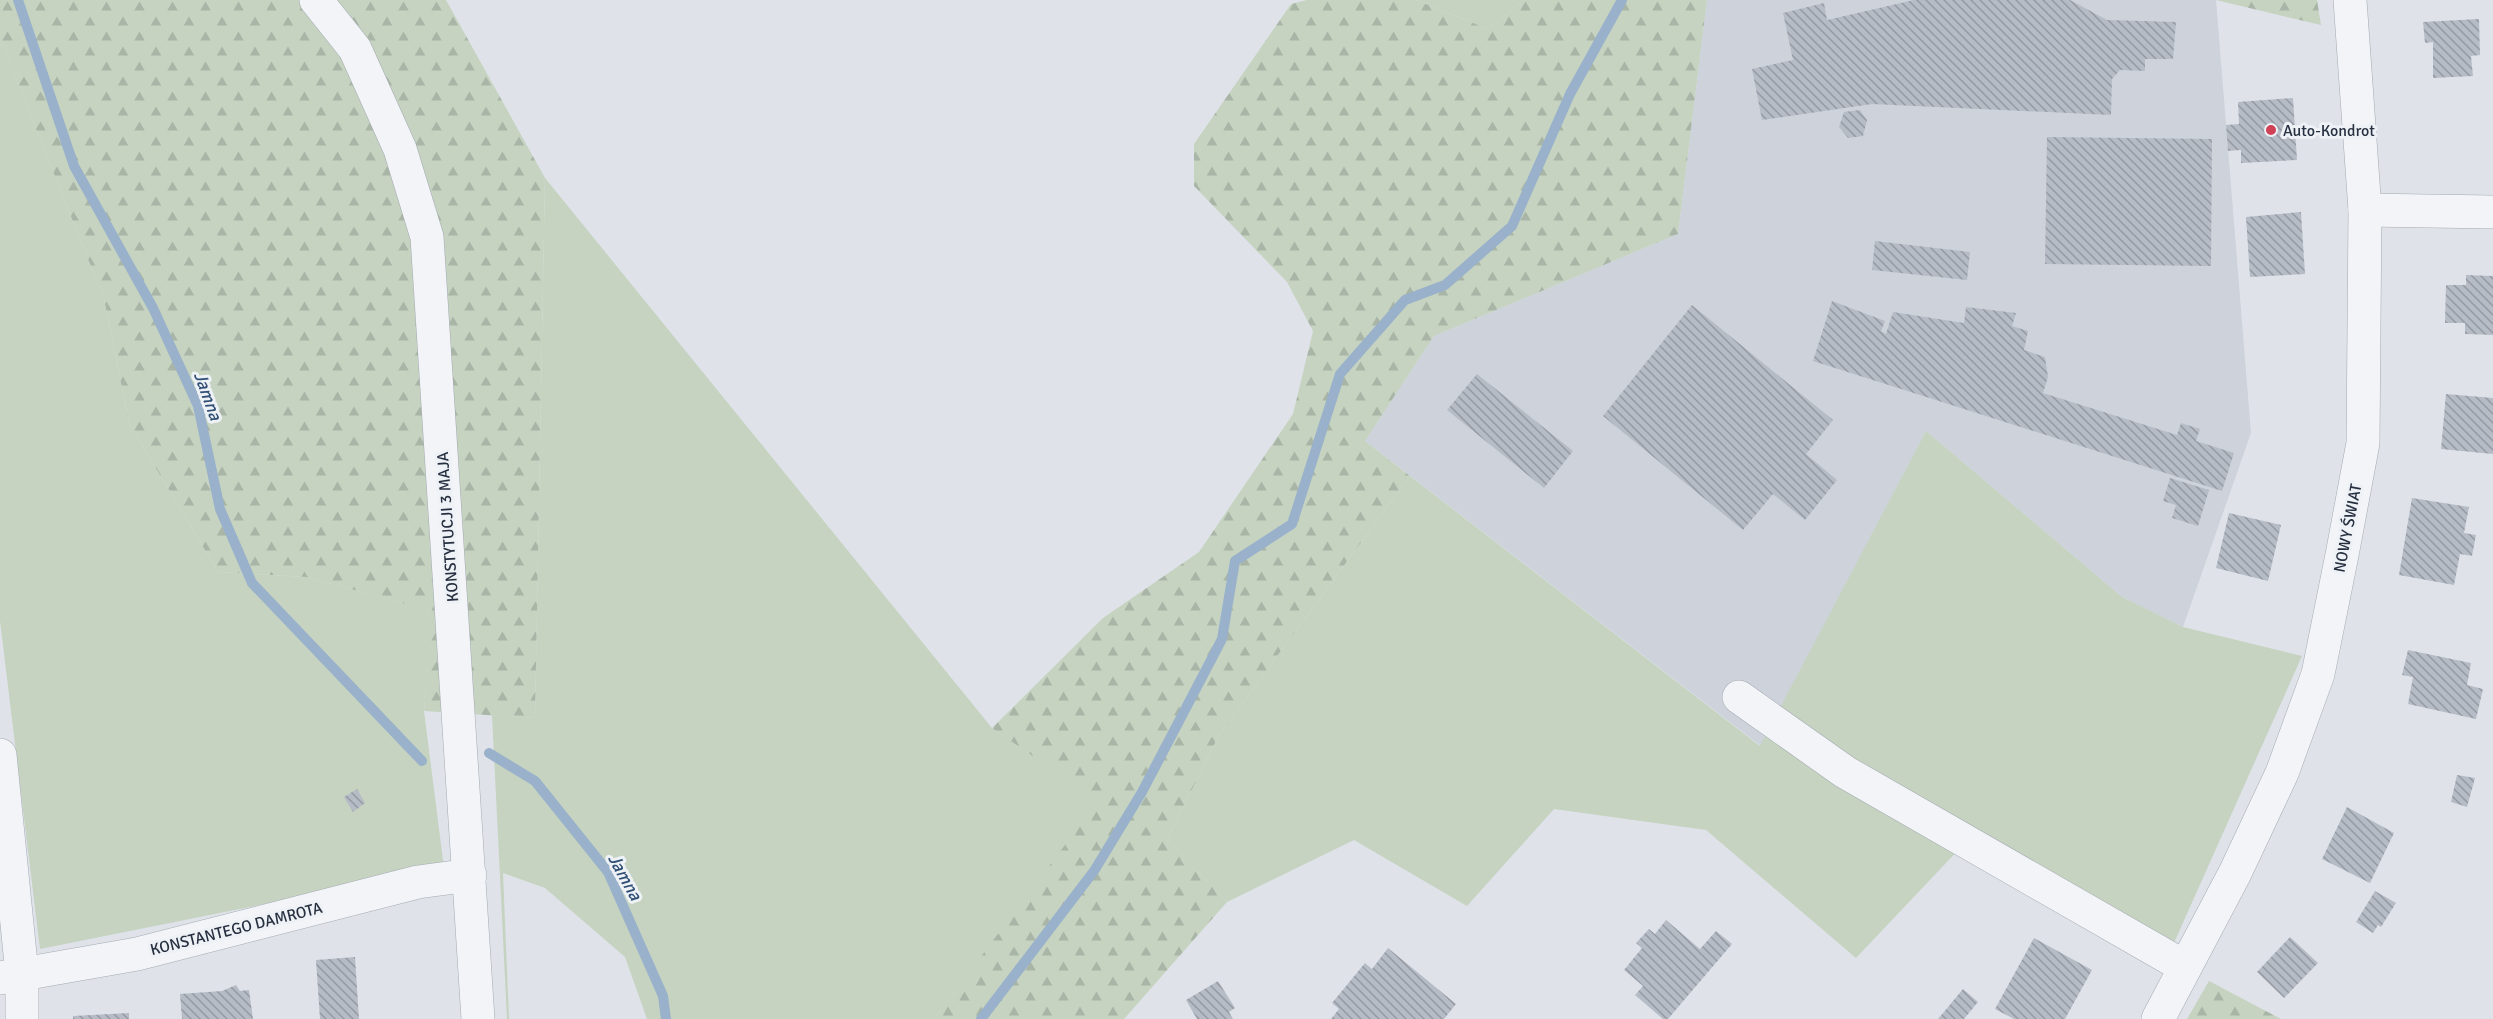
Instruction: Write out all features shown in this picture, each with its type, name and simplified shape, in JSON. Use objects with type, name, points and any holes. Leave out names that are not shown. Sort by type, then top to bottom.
[{"type":"street","name":"KONSTYTUCJI 3 MAJA","points":[[316,0],[355,49],[400,149],[427,237],[478,1019]]},
{"type":"street","name":"NOWY ŚWIAT","points":[[2158,1019],[2235,873],[2282,773],[2318,674],[2363,443],[2365,210],[2350,0]]},
{"type":"street","points":[[2365,210],[2493,212]]},
{"type":"street","points":[[1739,697],[1845,772],[2185,967]]},
{"type":"street","points":[[0,755],[11,976],[22,1019]]},
{"type":"street","name":"KONSTANTEGO DAMROTA","points":[[11,976],[137,954],[418,882],[470,875]]},
{"type":"shaded area","points":[[1707,0],[2216,0],[2251,433],[2183,627],[2122,597],[1926,431],[1761,746],[1365,441],[1434,336],[1678,234]]},
{"type":"green space","points":[[0,0],[446,0],[545,178],[535,718],[424,711],[432,611],[306,577],[218,572],[129,423],[104,299],[0,39]]},
{"type":"green space","points":[[1307,0],[1416,0],[1488,29],[1524,0],[1707,0],[1678,234],[1434,336],[1365,441],[1410,476],[1219,735],[1167,840],[1227,902],[1124,1019],[934,1019],[1098,801],[992,728],[1103,618],[1199,552],[1293,414],[1313,331],[1287,282],[1194,186],[1194,144],[1291,4]]},
{"type":"green space","points":[[1416,0],[1524,0],[1488,29]]},
{"type":"green space","points":[[2216,0],[2317,0],[2321,25]]},
{"type":"green space","points":[[0,39],[104,299],[129,423],[218,572],[306,577],[433,611],[424,711],[444,868],[40,949],[0,621]]},
{"type":"green space","points":[[545,178],[992,728],[1099,801],[934,1019],[647,1019],[625,957],[545,888],[503,873],[509,1019],[507,1019],[492,715],[535,718]]},
{"type":"green space","points":[[1926,431],[2122,597],[2183,627],[2302,656],[2161,972],[1964,844],[1856,958],[1706,830],[1554,809],[1467,906],[1354,840],[1227,902],[1167,840],[1219,735],[1410,476],[1760,746]]},
{"type":"green space","points":[[2209,981],[2281,1019],[2187,1019]]},
{"type":"building","points":[[1914,0],[2070,0],[2107,20],[2176,22],[2173,59],[2145,59],[2145,71],[2120,70],[2112,79],[2111,115],[1872,104],[1762,120],[1752,69],[1793,60],[1783,13],[1824,3],[1827,20]]},
{"type":"building","points":[[2479,19],[2480,55],[2471,56],[2473,76],[2433,78],[2433,42],[2425,43],[2423,22]]},
{"type":"building","points":[[2293,98],[2297,160],[2241,163],[2241,150],[2228,151],[2226,125],[2239,124],[2238,102]]},
{"type":"building","points":[[1860,110],[1867,120],[1863,136],[1848,138],[1839,127],[1844,112]]},
{"type":"building","points":[[2047,137],[2212,139],[2211,266],[2045,264]]},
{"type":"building","points":[[2301,212],[2305,274],[2250,277],[2246,217]]},
{"type":"building","points":[[1875,241],[1970,252],[1967,280],[1872,270]]},
{"type":"building","points":[[2466,275],[2493,276],[2493,335],[2465,334],[2465,323],[2445,323],[2446,285],[2466,285]]},
{"type":"building","points":[[1832,301],[1885,321],[1881,331],[1886,334],[1893,312],[1964,323],[1966,307],[2016,313],[2012,326],[2028,331],[2024,350],[2045,357],[2048,377],[2043,393],[2177,435],[2181,423],[2200,429],[2196,441],[2234,453],[2222,491],[1813,361]]},
{"type":"building","points":[[1692,305],[1833,420],[1806,454],[1837,480],[1805,520],[1773,494],[1743,530],[1603,416]]},
{"type":"building","points":[[1477,374],[1573,451],[1544,488],[1447,410]]},
{"type":"building","points":[[2446,394],[2493,398],[2493,454],[2441,449]]},
{"type":"building","points":[[2170,478],[2209,490],[2198,526],[2172,518],[2176,505],[2163,501]]},
{"type":"building","points":[[2412,498],[2469,507],[2464,533],[2476,535],[2472,556],[2460,554],[2454,585],[2399,575]]},
{"type":"building","points":[[2229,513],[2281,525],[2268,581],[2216,568]]},
{"type":"building","points":[[2408,650],[2471,663],[2467,685],[2483,689],[2476,719],[2408,704],[2413,677],[2402,675]]},
{"type":"building","points":[[2457,775],[2475,778],[2467,807],[2451,802]]},
{"type":"building","points":[[357,789],[365,803],[353,812],[344,797]]},
{"type":"building","points":[[2347,807],[2394,833],[2370,883],[2322,859]]},
{"type":"building","points":[[2375,891],[2396,903],[2381,927],[2378,925],[2373,933],[2356,922]]},
{"type":"building","points":[[1666,920],[1700,949],[1716,931],[1732,944],[1668,1019],[1663,1019],[1635,995],[1643,986],[1624,970],[1642,948],[1636,943],[1649,929],[1655,934]]},
{"type":"building","points":[[2290,937],[2318,963],[2284,998],[2257,972]]},
{"type":"building","points":[[2034,938],[2092,970],[2065,1019],[2014,1019],[1995,1009]]},
{"type":"building","points":[[1388,948],[1456,1004],[1444,1019],[1331,1019],[1339,1009],[1332,1003],[1365,963],[1372,969]]},
{"type":"building","points":[[355,957],[359,1019],[320,1019],[316,960]]},
{"type":"building","points":[[1218,981],[1235,1008],[1229,1012],[1233,1019],[1197,1019],[1186,1000]]},
{"type":"building","points":[[236,985],[240,991],[249,990],[253,1019],[182,1019],[180,994],[222,991]]},
{"type":"building","points":[[1963,989],[1978,1002],[1964,1019],[1938,1019]]},
{"type":"building","points":[[129,1013],[129,1019],[73,1019],[73,1016]]},
{"type":"waterway","name":"Jamna","points":[[18,0],[74,166],[153,308],[198,406],[220,509],[252,583],[422,761]]},
{"type":"waterway","points":[[981,1019],[1094,871],[1142,792],[1222,639],[1235,561],[1292,524],[1340,374],[1405,300],[1445,285],[1512,226],[1570,94],[1622,0]]},
{"type":"waterway","name":"Jamna","points":[[489,753],[535,781],[608,872],[663,996],[666,1019]]},
{"type":"place","name":"Auto-Kondrot","points":[[2271,130]]}]
